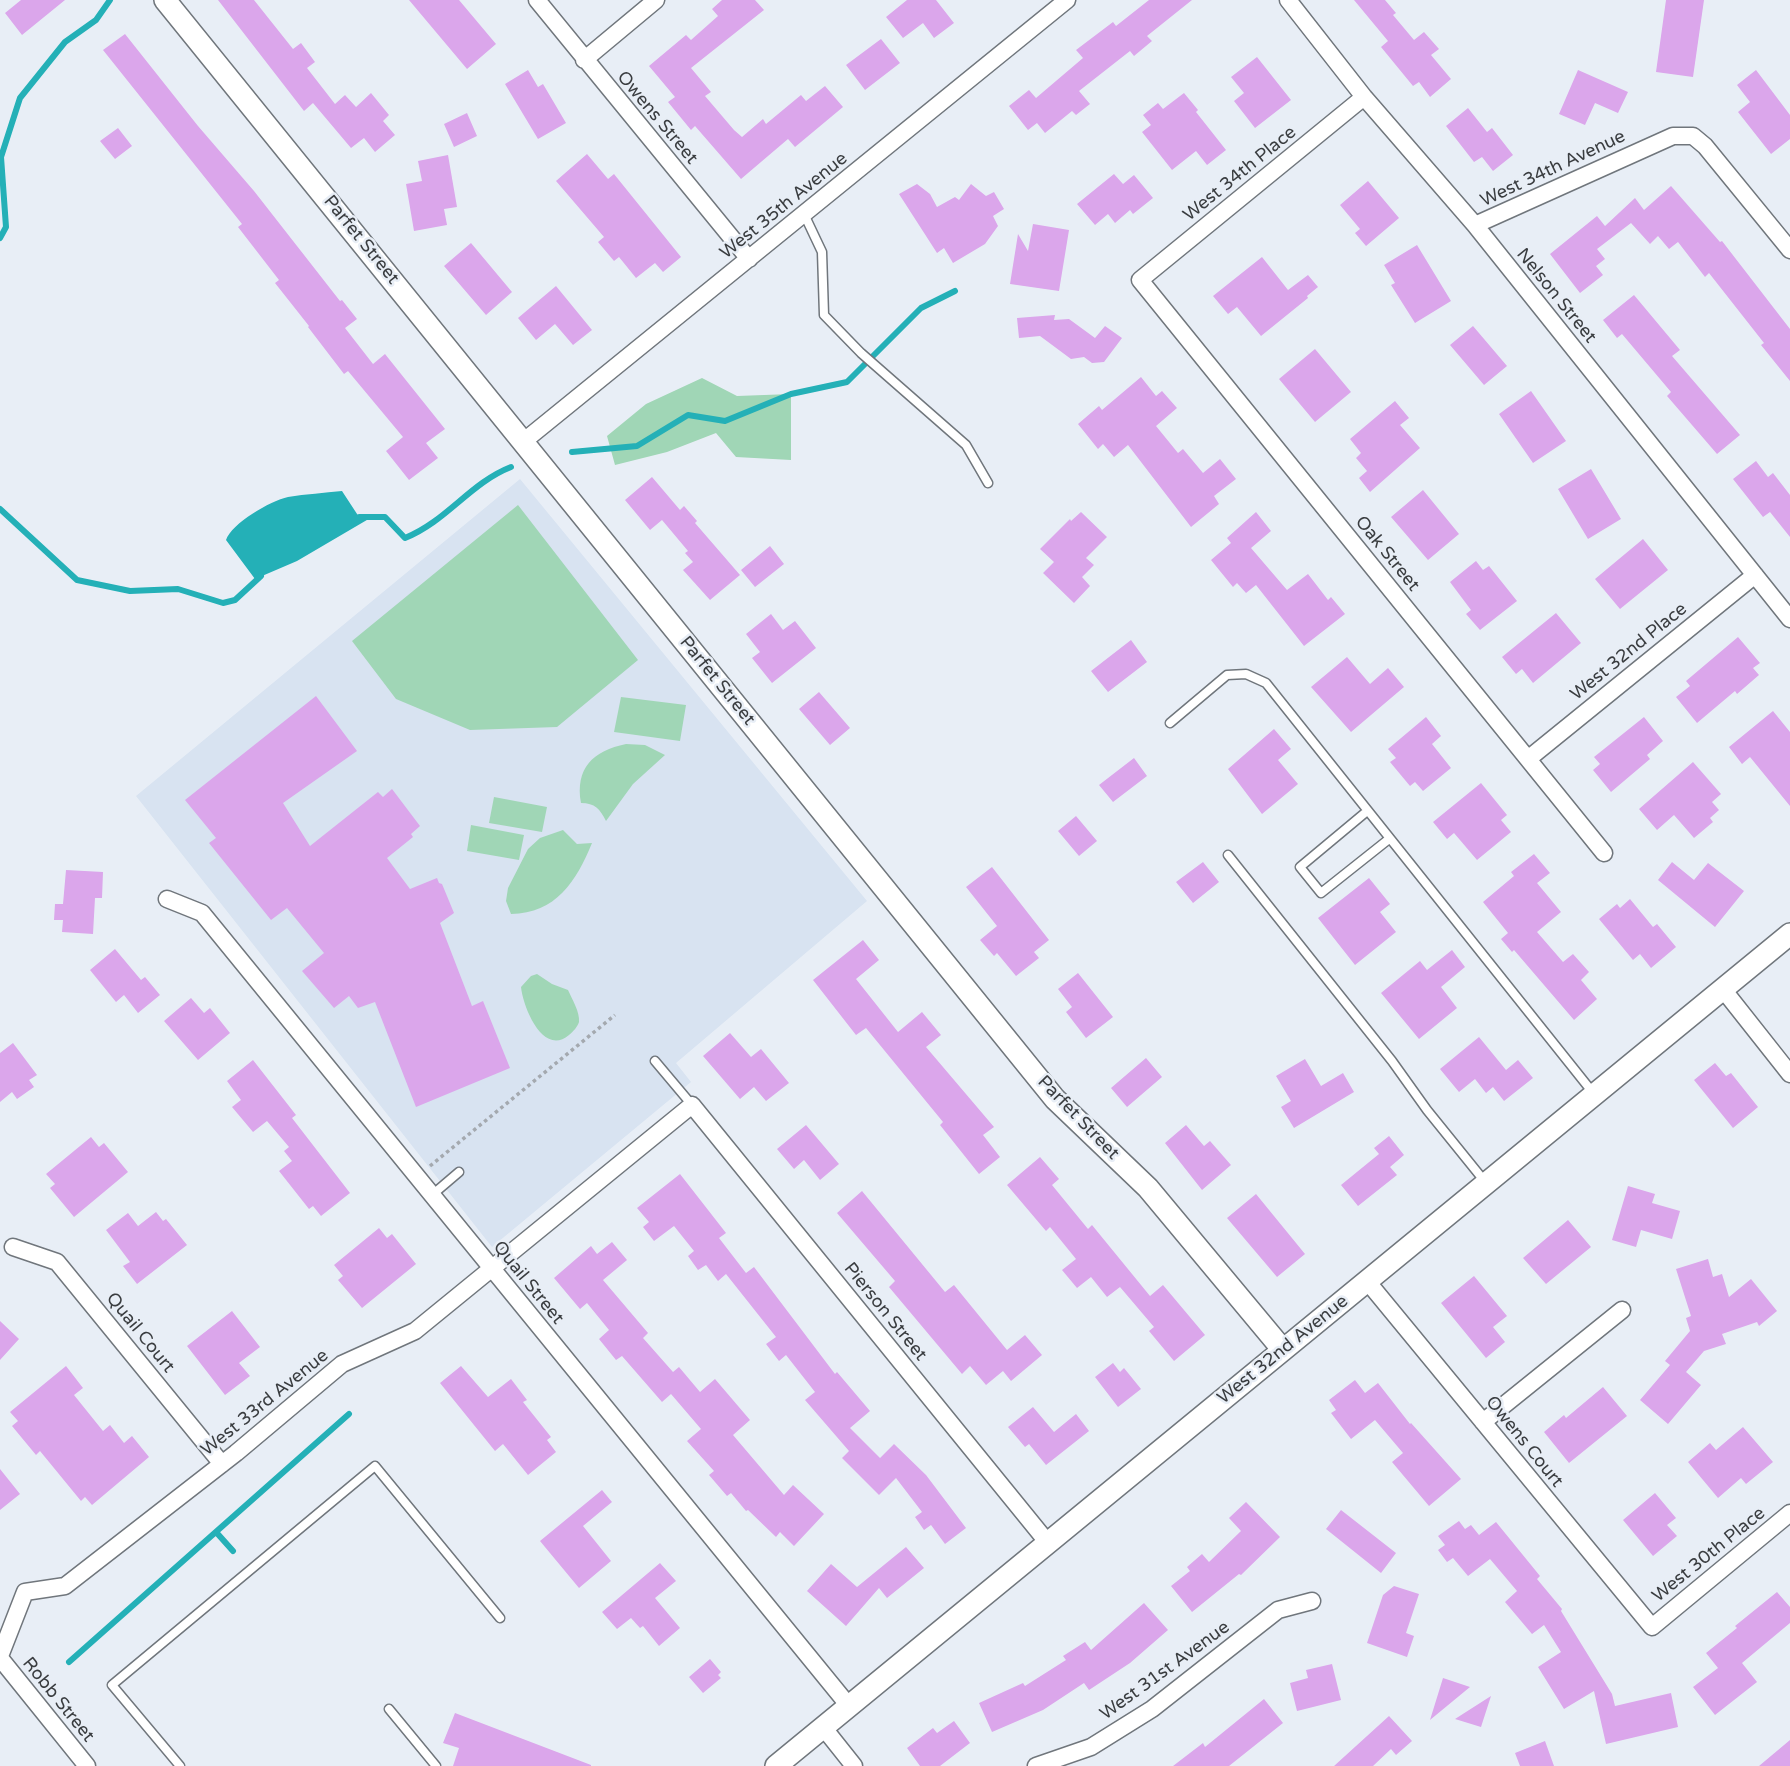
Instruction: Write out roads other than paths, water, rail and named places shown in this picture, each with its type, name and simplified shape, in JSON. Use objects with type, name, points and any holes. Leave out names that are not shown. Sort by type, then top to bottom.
[{"type":"street","name":"Parfet Street","points":[[165,0],[1055,1099],[1148,1188],[1283,1350]]},
{"type":"street","name":"Owens Street","points":[[537,0],[749,258]]},
{"type":"street","points":[[584,60],[656,0]]},
{"type":"street","name":"West 35th Avenue","points":[[524,441],[1067,0]]},
{"type":"street","name":"Nelson Street","points":[[1288,0],[1364,97],[1475,225],[1790,618]]},
{"type":"street","name":"West 34th Place","points":[[1140,280],[1364,97]]},
{"type":"street","name":"West 34th Avenue","points":[[1475,225],[1673,136],[1693,136],[1705,146],[1790,250]]},
{"type":"street","name":"Oak Street","points":[[1140,280],[1604,853]]},
{"type":"street","name":"West 32nd Place","points":[[1528,759],[1755,575]]},
{"type":"street","name":"Quail Street","points":[[167,899],[202,913],[849,1706]]},
{"type":"street","name":"West 32nd Avenue","points":[[776,1766],[1790,934]]},
{"type":"street","points":[[1722,989],[1790,1074]]},
{"type":"street","name":"West 33rd Avenue","points":[[25,1592],[65,1586],[222,1464],[342,1364],[415,1331],[692,1105]]},
{"type":"street","name":"Pierson Street","points":[[692,1105],[1048,1543]]},
{"type":"street","name":"Quail Court","points":[[13,1247],[57,1262],[222,1464]]},
{"type":"street","name":"Owens Court","points":[[1367,1281],[1651,1627]]},
{"type":"street","points":[[1483,1422],[1622,1310]]},
{"type":"street","name":"West 30th Place","points":[[1651,1627],[1790,1513]]},
{"type":"street","name":"Robb Street","points":[[25,1592],[0,1657],[87,1766]]},
{"type":"street","name":"West 31st Avenue","points":[[1036,1766],[1091,1747],[1152,1709],[1278,1610],[1312,1601]]},
{"type":"street","points":[[823,1727],[854,1766]]},
{"type":"lane","points":[[804,214],[822,252],[824,315],[861,352],[966,445],[988,483]]},
{"type":"lane","points":[[1170,723],[1227,675],[1246,674],[1266,683],[1366,812],[1594,1094]]},
{"type":"lane","points":[[1366,812],[1300,867],[1314,885],[1321,893],[1389,839]]},
{"type":"lane","points":[[1228,855],[1486,1183]]},
{"type":"lane","points":[[656,1061],[692,1105]]},
{"type":"lane","points":[[432,1195],[459,1172]]},
{"type":"lane","points":[[180,1766],[113,1685],[375,1466],[500,1618]]},
{"type":"lane","points":[[390,1709],[436,1766]]},
{"type":"water","points":[[342,491],[359,517],[372,517],[297,561],[255,579],[226,540],[244,520],[272,503],[288,497]]},
{"type":"waterway","points":[[0,238],[6,227],[1,157],[20,98],[65,42],[96,20],[110,0]]},
{"type":"waterway","points":[[572,452],[637,446],[688,415],[725,421],[791,394],[847,382],[921,308],[955,291]]},
{"type":"waterway","points":[[354,520],[359,517],[385,517],[405,538],[434,522],[483,482],[511,467]]},
{"type":"waterway","points":[[0,509],[77,580],[130,591],[178,589],[223,603],[235,600],[261,576]]},
{"type":"waterway","points":[[69,1662],[349,1414]]},
{"type":"waterway","points":[[216,1532],[233,1551]]}]
